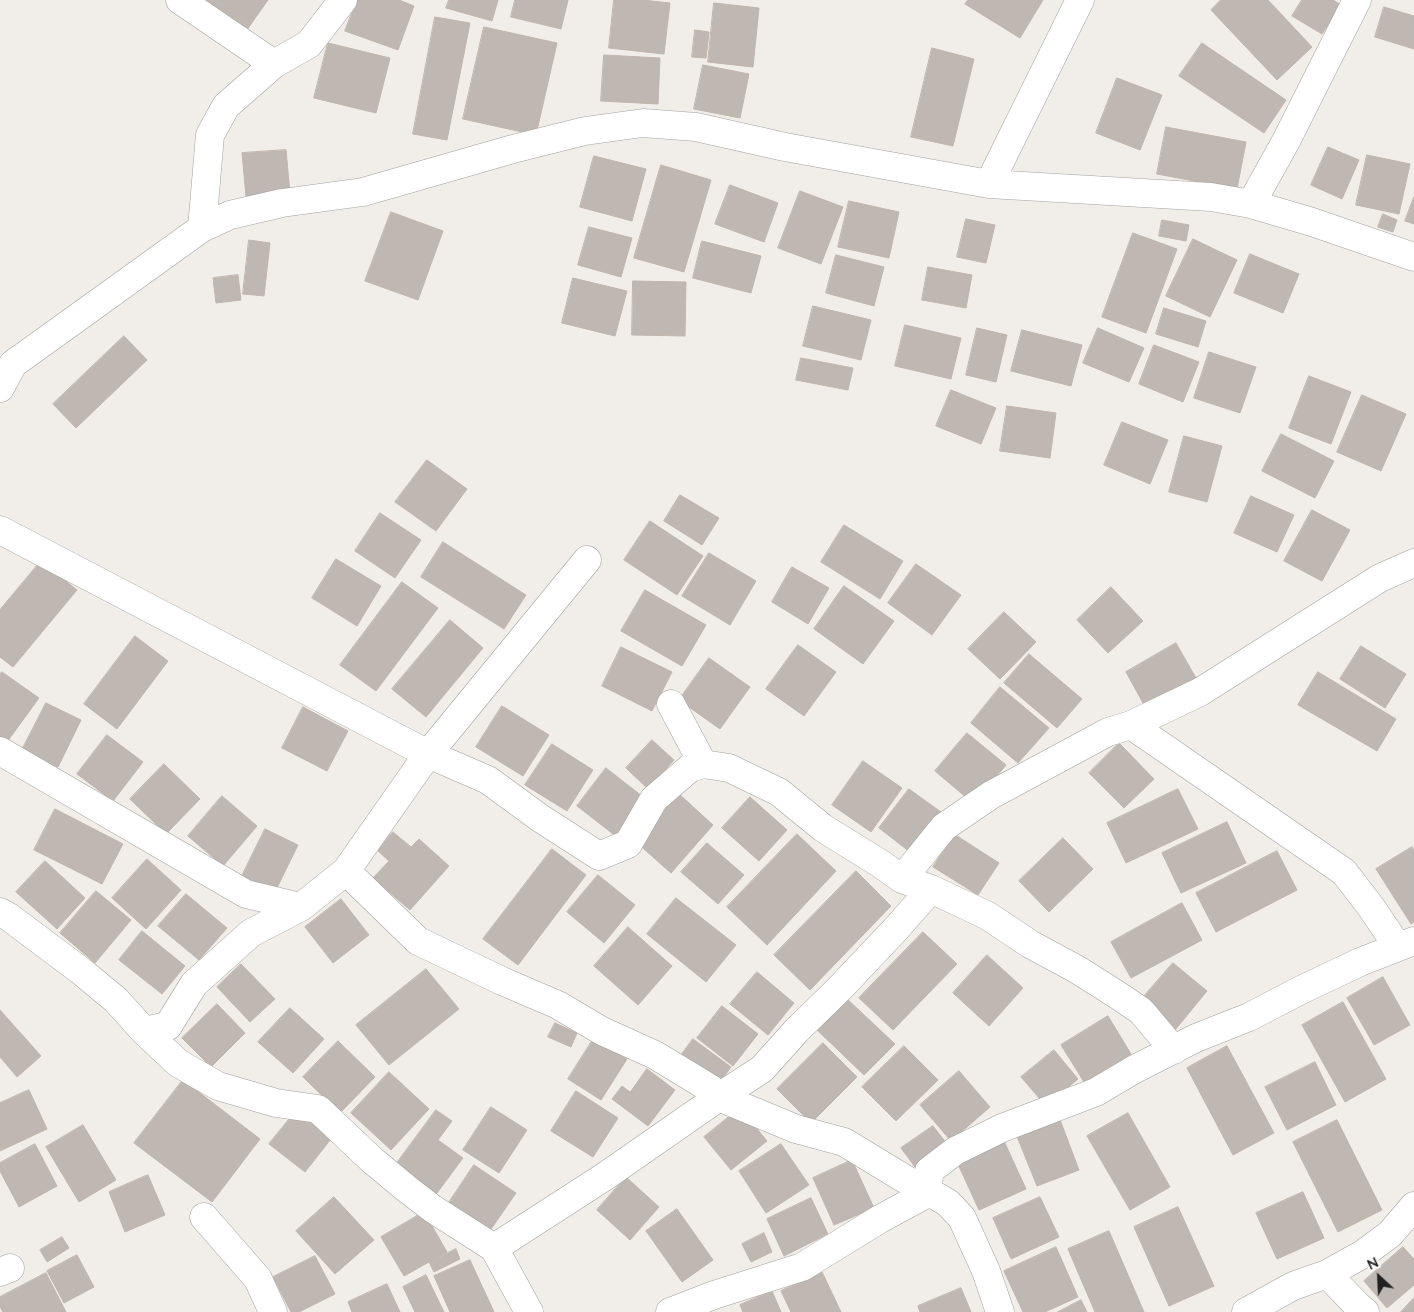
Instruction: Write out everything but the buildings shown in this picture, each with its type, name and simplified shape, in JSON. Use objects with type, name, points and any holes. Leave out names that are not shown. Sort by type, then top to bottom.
[{"type":"street","points":[[180,0],[274,64]]},
{"type":"street","points":[[202,228],[210,135],[226,106],[274,64],[309,44],[343,0]]},
{"type":"street","points":[[989,184],[1080,0]]},
{"type":"street","points":[[1251,204],[1286,141],[1357,0]]},
{"type":"street","points":[[0,388],[7,364],[202,228],[230,215],[282,203],[363,192],[585,131],[643,122],[696,127],[785,147],[989,184],[1211,197],[1251,204],[1321,225],[1414,257]]},
{"type":"street","points":[[0,530],[428,754],[488,780],[540,818],[599,856],[628,844],[654,799],[690,768],[703,764],[729,768],[779,792],[823,828],[902,879],[931,889],[988,916],[1030,944],[1078,970],[1140,1010],[1174,1050]]},
{"type":"street","points":[[144,1031],[168,1026],[194,984],[251,933],[301,907],[346,871],[428,754],[587,560]]},
{"type":"street","points":[[902,879],[944,827],[992,795],[1108,732],[1131,724],[1200,692],[1380,578],[1414,563]]},
{"type":"street","points":[[671,704],[703,764]]},
{"type":"street","points":[[928,1193],[930,1172],[955,1151],[1002,1128],[1096,1092],[1135,1069],[1196,1038],[1248,1017],[1360,962],[1406,944],[1371,907],[1344,872],[1131,724]]},
{"type":"street","points":[[0,751],[246,894],[301,907]]},
{"type":"street","points":[[346,871],[418,941],[558,1005],[602,1031],[655,1055],[711,1089],[718,1097],[796,1129],[844,1142],[948,1203],[962,1218],[986,1271],[1000,1312]]},
{"type":"street","points":[[494,1248],[604,1177],[718,1097],[762,1069],[797,1030],[895,930],[931,889]]},
{"type":"street","points":[[0,912],[81,971],[116,1000],[144,1031],[178,1063],[218,1086],[276,1103],[318,1109],[372,1160],[407,1189],[433,1209],[494,1248],[529,1312]]},
{"type":"street","points":[[670,1312],[714,1295],[802,1267],[880,1219],[928,1193]]},
{"type":"street","points":[[1246,1312],[1293,1286],[1327,1274],[1363,1254],[1390,1234],[1414,1206]]},
{"type":"street","points":[[204,1216],[258,1279],[273,1312]]},
{"type":"street","points":[[1327,1274],[1366,1312]]}]
